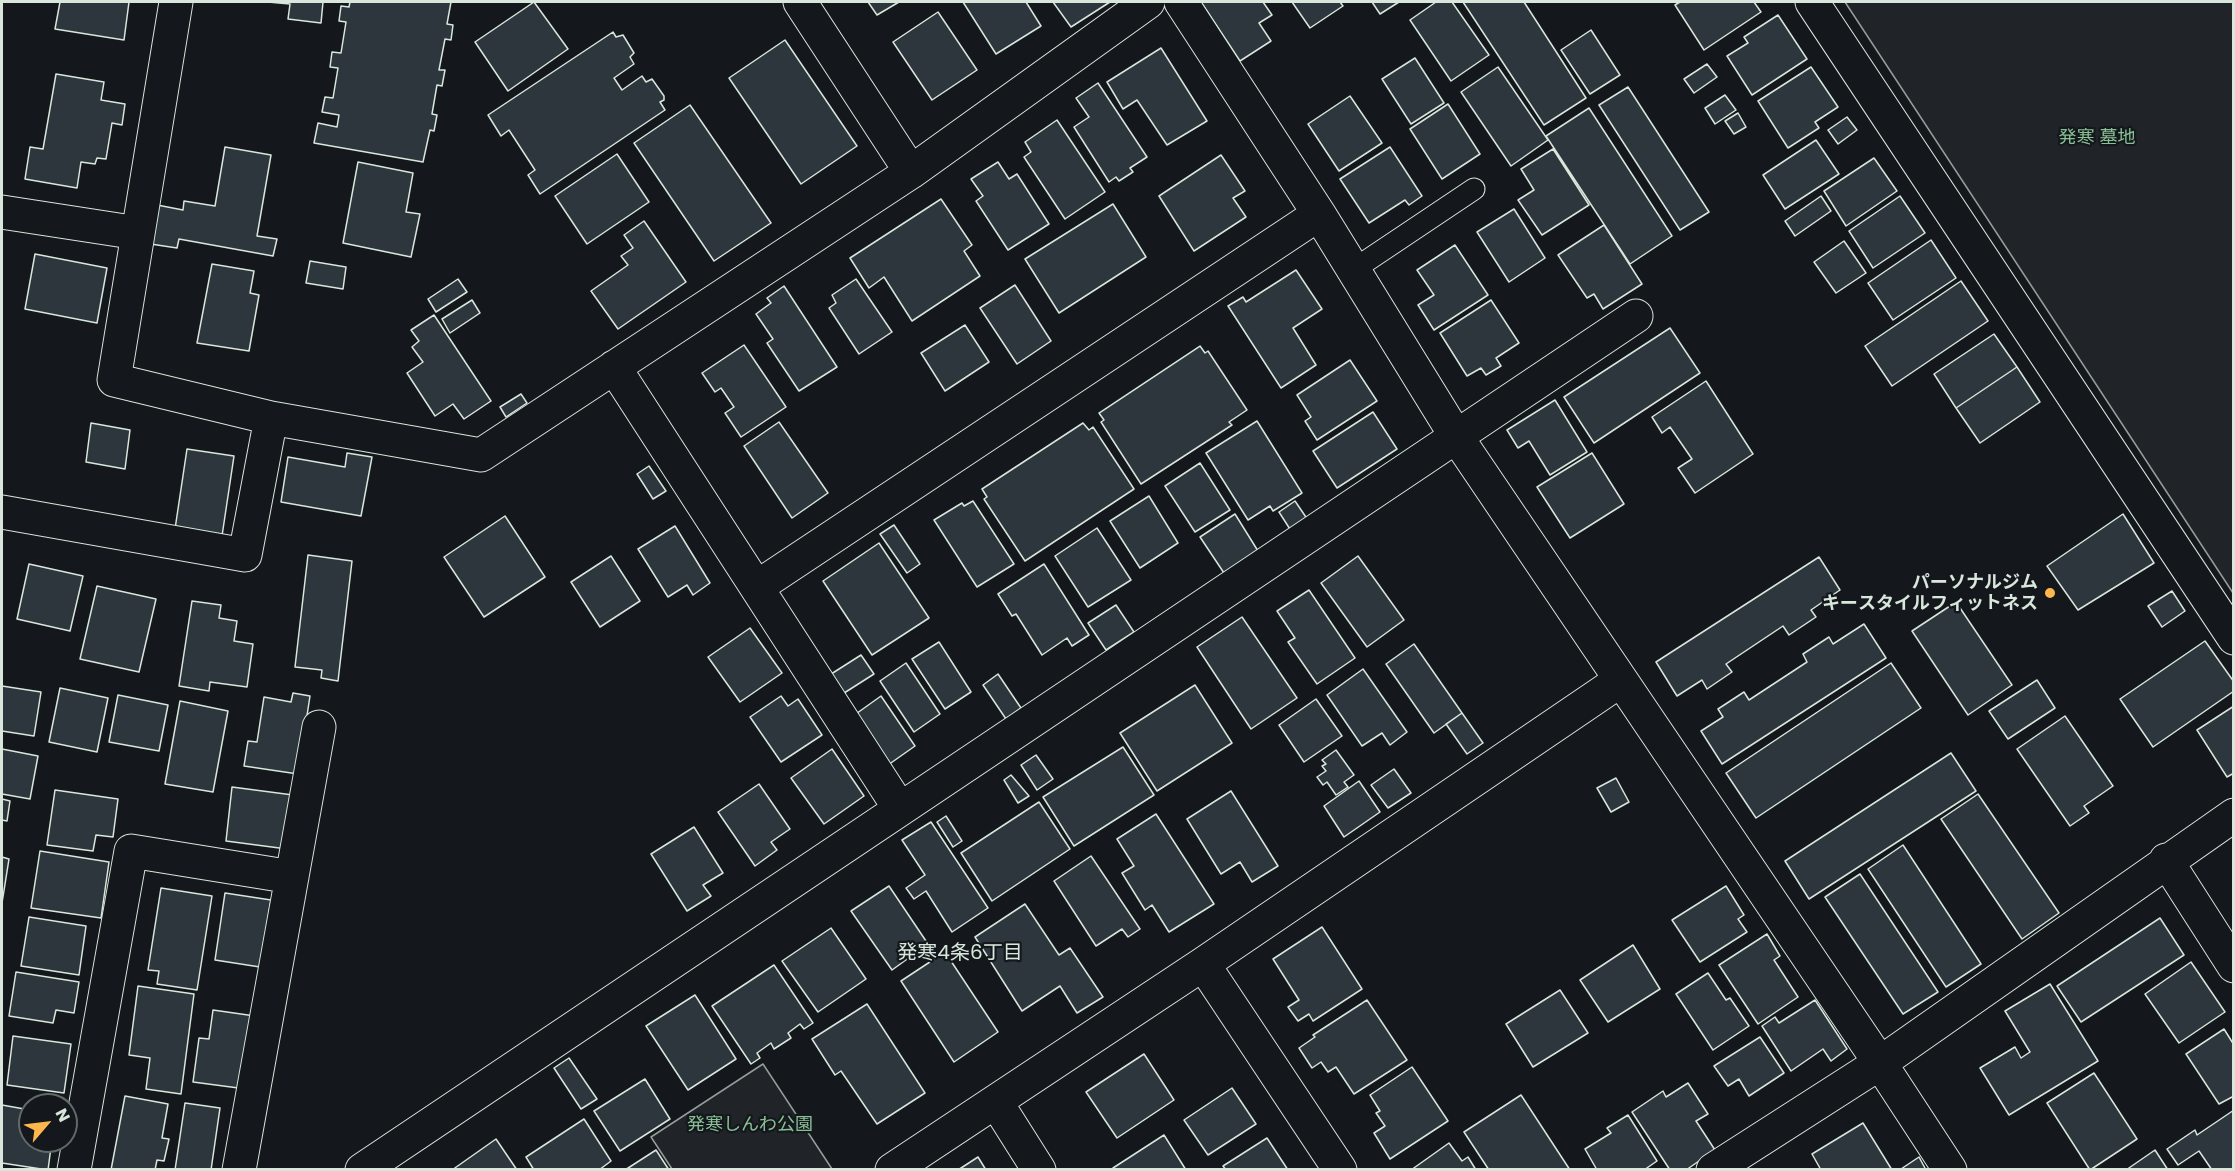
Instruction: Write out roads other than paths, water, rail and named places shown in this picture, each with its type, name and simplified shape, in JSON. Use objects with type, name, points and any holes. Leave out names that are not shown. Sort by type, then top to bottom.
[{"type":"street","points":[[176,2],[114,380],[271,418],[481,455],[911,172],[1148,2]]},
{"type":"street","points":[[801,2],[911,172]]},
{"type":"street","points":[[1181,2],[1319,214],[1456,436],[1950,1170]]},
{"type":"street","points":[[1812,2],[2234,638]]},
{"type":"street","points":[[2,212],[138,233]]},
{"type":"street","points":[[757,587],[1319,214]]},
{"type":"street","points":[[362,1170],[1636,316]]},
{"type":"street","points":[[614,367],[900,809]]},
{"type":"street","points":[[2,512],[245,555],[271,418]]},
{"type":"street","points":[[892,1170],[1203,964],[1621,680]]},
{"type":"street","points":[[239,1170],[319,727]]},
{"type":"street","points":[[1713,1170],[1880,1063],[2166,860],[2234,815]]},
{"type":"street","points":[[74,1170],[132,851],[292,877]]},
{"type":"street","points":[[2166,860],[2234,966]]},
{"type":"street","points":[[1203,964],[1340,1170]]},
{"type":"street","points":[[996,1102],[1039,1170]]},
{"type":"lane","points":[[1353,270],[1474,189]]},
{"type":"place","name":"パーソナルジム キースタイルフィットネス","points":[[2050,593]]},
{"type":"district","name":"発寒4条6丁目","points":[[960,954]]},
{"type":"park label","name":"発寒 墓地","points":[[2097,138]]},
{"type":"park label","name":"発寒しんわ公園","points":[[750,1125]]}]
